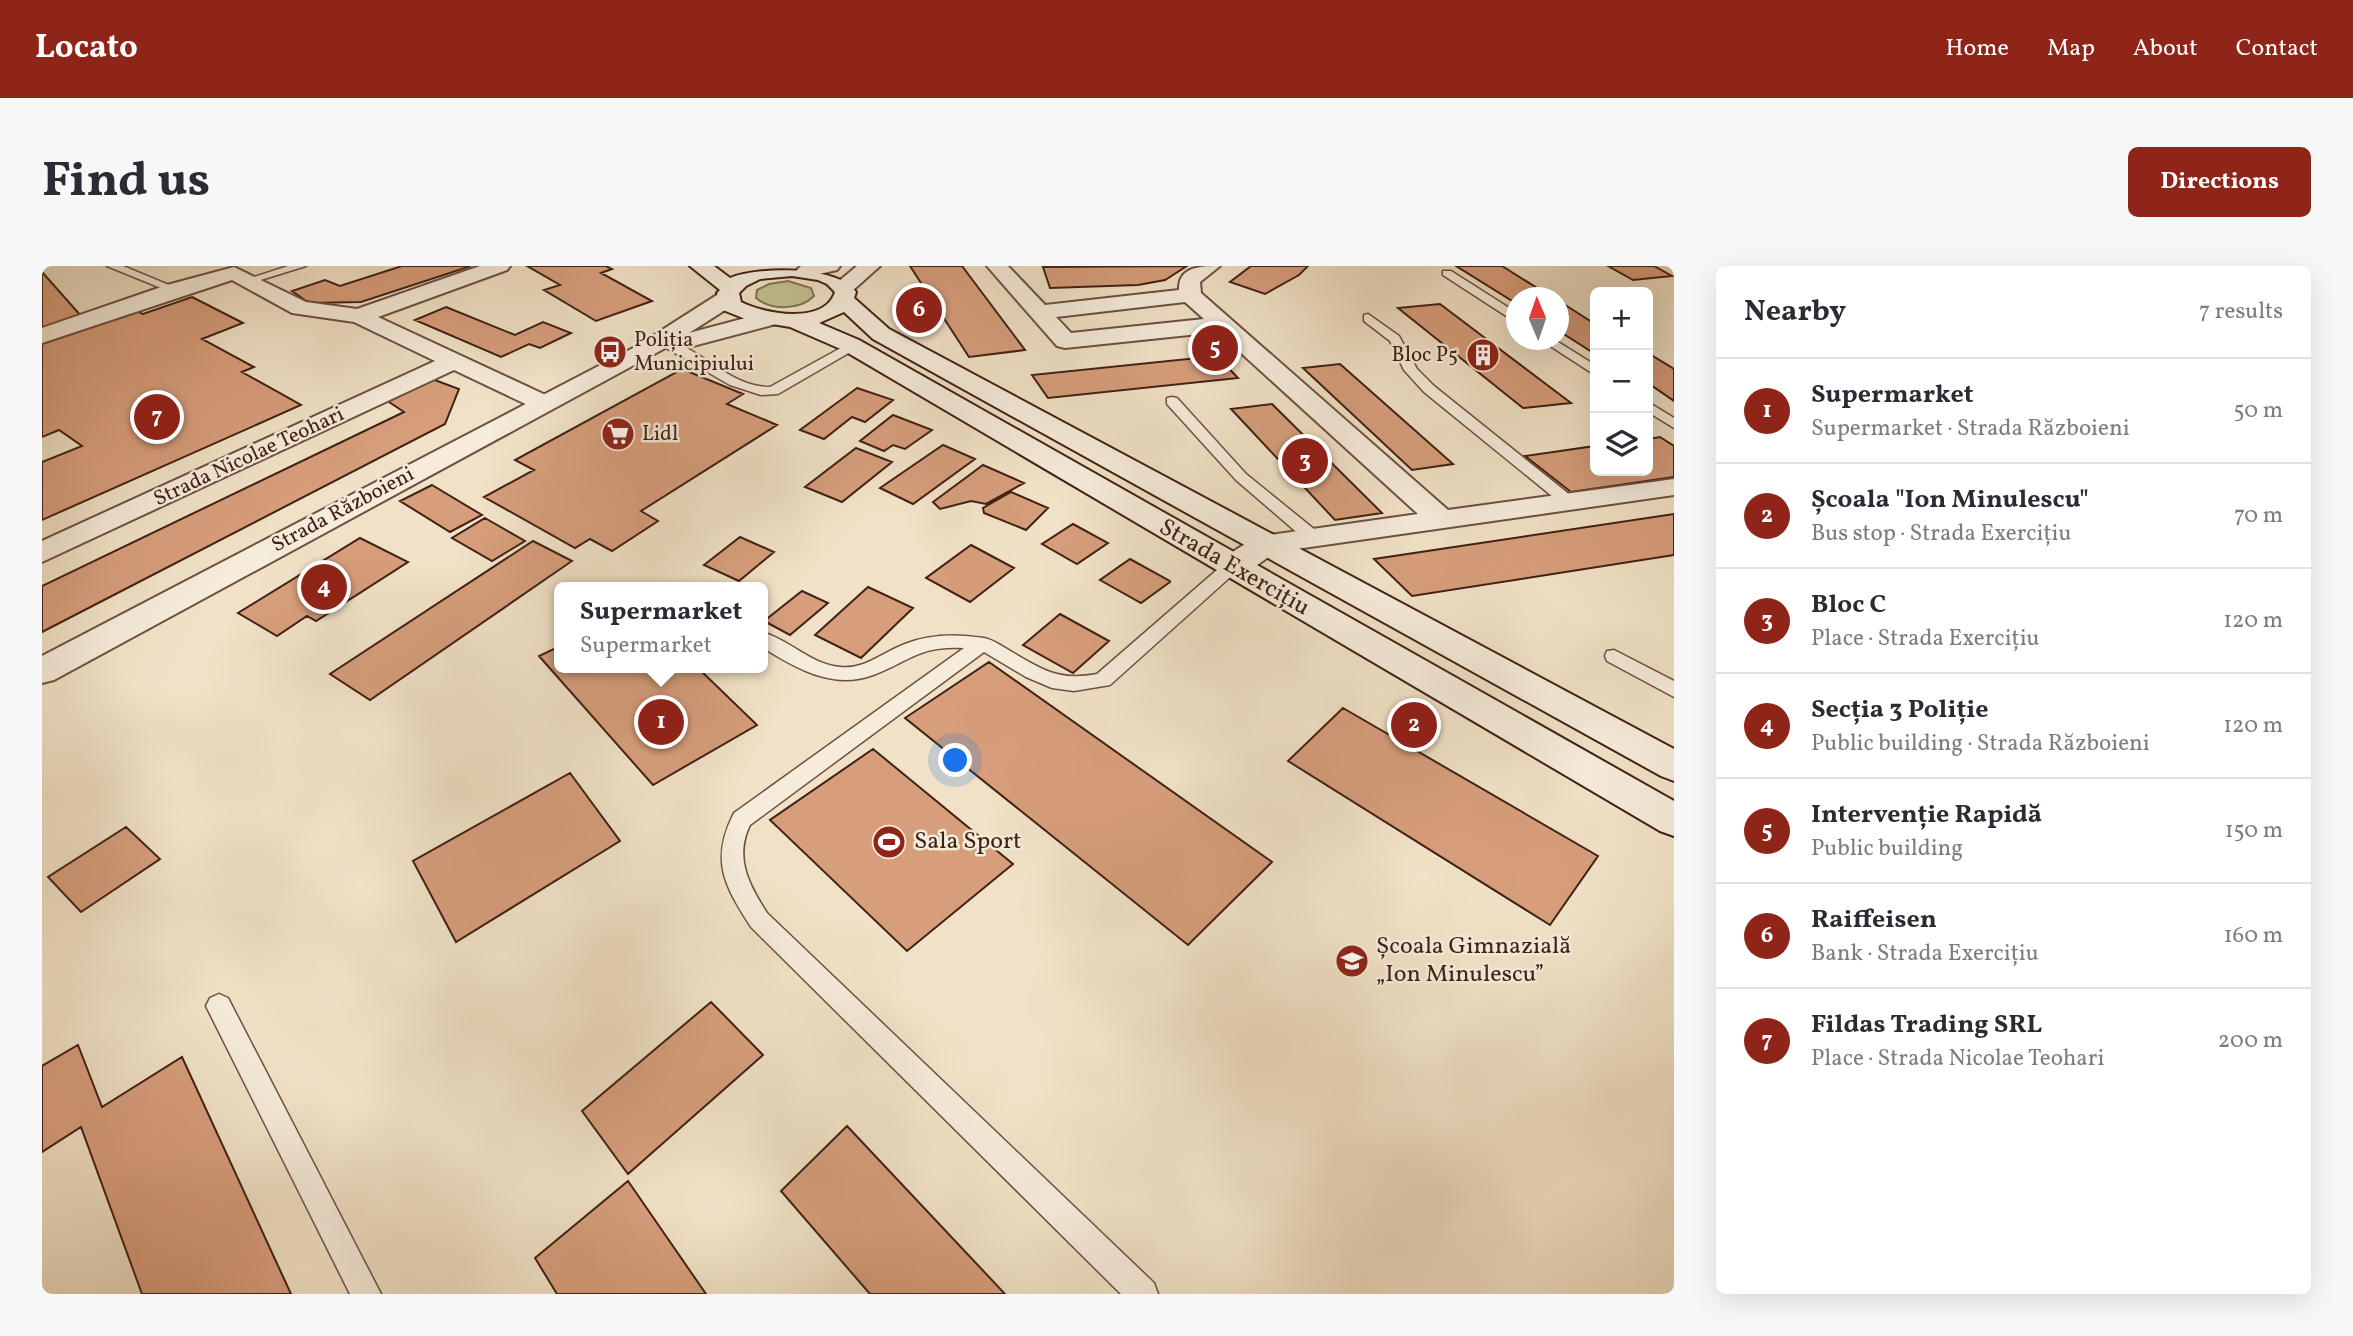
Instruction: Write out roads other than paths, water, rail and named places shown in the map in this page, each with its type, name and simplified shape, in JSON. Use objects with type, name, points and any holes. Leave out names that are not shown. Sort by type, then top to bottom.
[{"type":"street","points":[[359,316],[500,266]]},
{"type":"street","points":[[700,266],[729,293]]},
{"type":"street","points":[[657,348],[752,275],[830,266]]},
{"type":"street","points":[[657,348],[780,320],[825,313],[870,266]]},
{"type":"street","points":[[997,266],[1065,341],[1225,324]]},
{"type":"street","points":[[1190,295],[1189,280],[1210,266]]},
{"type":"street","name":"Strada Exercițiu","points":[[789,269],[822,274],[881,334],[1674,766]]},
{"type":"street","points":[[42,336],[175,290],[234,273],[300,308],[359,316],[543,403]]},
{"type":"street","name":"Strada Exercițiu","points":[[729,293],[732,305],[740,311],[780,320],[853,346],[1231,567],[1674,820]]},
{"type":"street","points":[[1040,312],[1190,295],[1441,519]]},
{"type":"street","name":"Strada Războieni","points":[[42,671],[543,403],[657,348]]},
{"type":"street","name":"Strada Nicolae Teohari","points":[[42,553],[456,360]]},
{"type":"street","points":[[1231,567],[1266,544],[1674,487]]},
{"type":"lane","points":[[113,266],[175,290]]},
{"type":"lane","points":[[251,281],[300,266]]},
{"type":"lane","points":[[1447,273],[1506,312]]},
{"type":"lane","points":[[1368,317],[1395,340],[1406,356],[1411,370],[1429,389],[1569,502]]},
{"type":"lane","points":[[657,348],[760,392],[773,391],[853,346]]},
{"type":"lane","points":[[1562,350],[1590,368]]},
{"type":"lane","points":[[1172,401],[1241,477],[1314,538]]},
{"type":"lane","points":[[1653,409],[1674,424]]},
{"type":"lane","points":[[768,641],[816,667],[842,674],[873,670],[905,651],[929,643],[983,644],[1054,684],[1075,686],[1103,680],[1231,567]]},
{"type":"lane","points":[[983,644],[742,819],[732,835],[730,858],[740,891],[759,920],[1143,1294]]},
{"type":"lane","points":[[1614,656],[1674,690]]},
{"type":"lane","points":[[219,1006],[366,1294]]},
{"type":"place","name":"Raiffeisen","points":[[919,310]]},
{"type":"place","name":"Intervenție Rapidă","points":[[1215,348]]},
{"type":"place","name":"Poliția Municipiului","points":[[610,352]]},
{"type":"place","name":"Bloc P5","points":[[1483,355]]},
{"type":"place","name":"Fildas Trading SRL","points":[[157,417]]},
{"type":"place","name":"Lidl","points":[[618,434]]},
{"type":"place","name":"Bloc C","points":[[1305,461]]},
{"type":"place","name":"Secția 3 Poliție","points":[[324,587]]},
{"type":"place","name":"Supermarket","points":[[661,722]]},
{"type":"place","name":"Școala \"Ion Minulescu\"","points":[[1414,725]]},
{"type":"place","name":"Sala Sport","points":[[889,842]]},
{"type":"place","name":"Școala Gimnazială „Ion Minulescu”","points":[[1352,961]]}]
